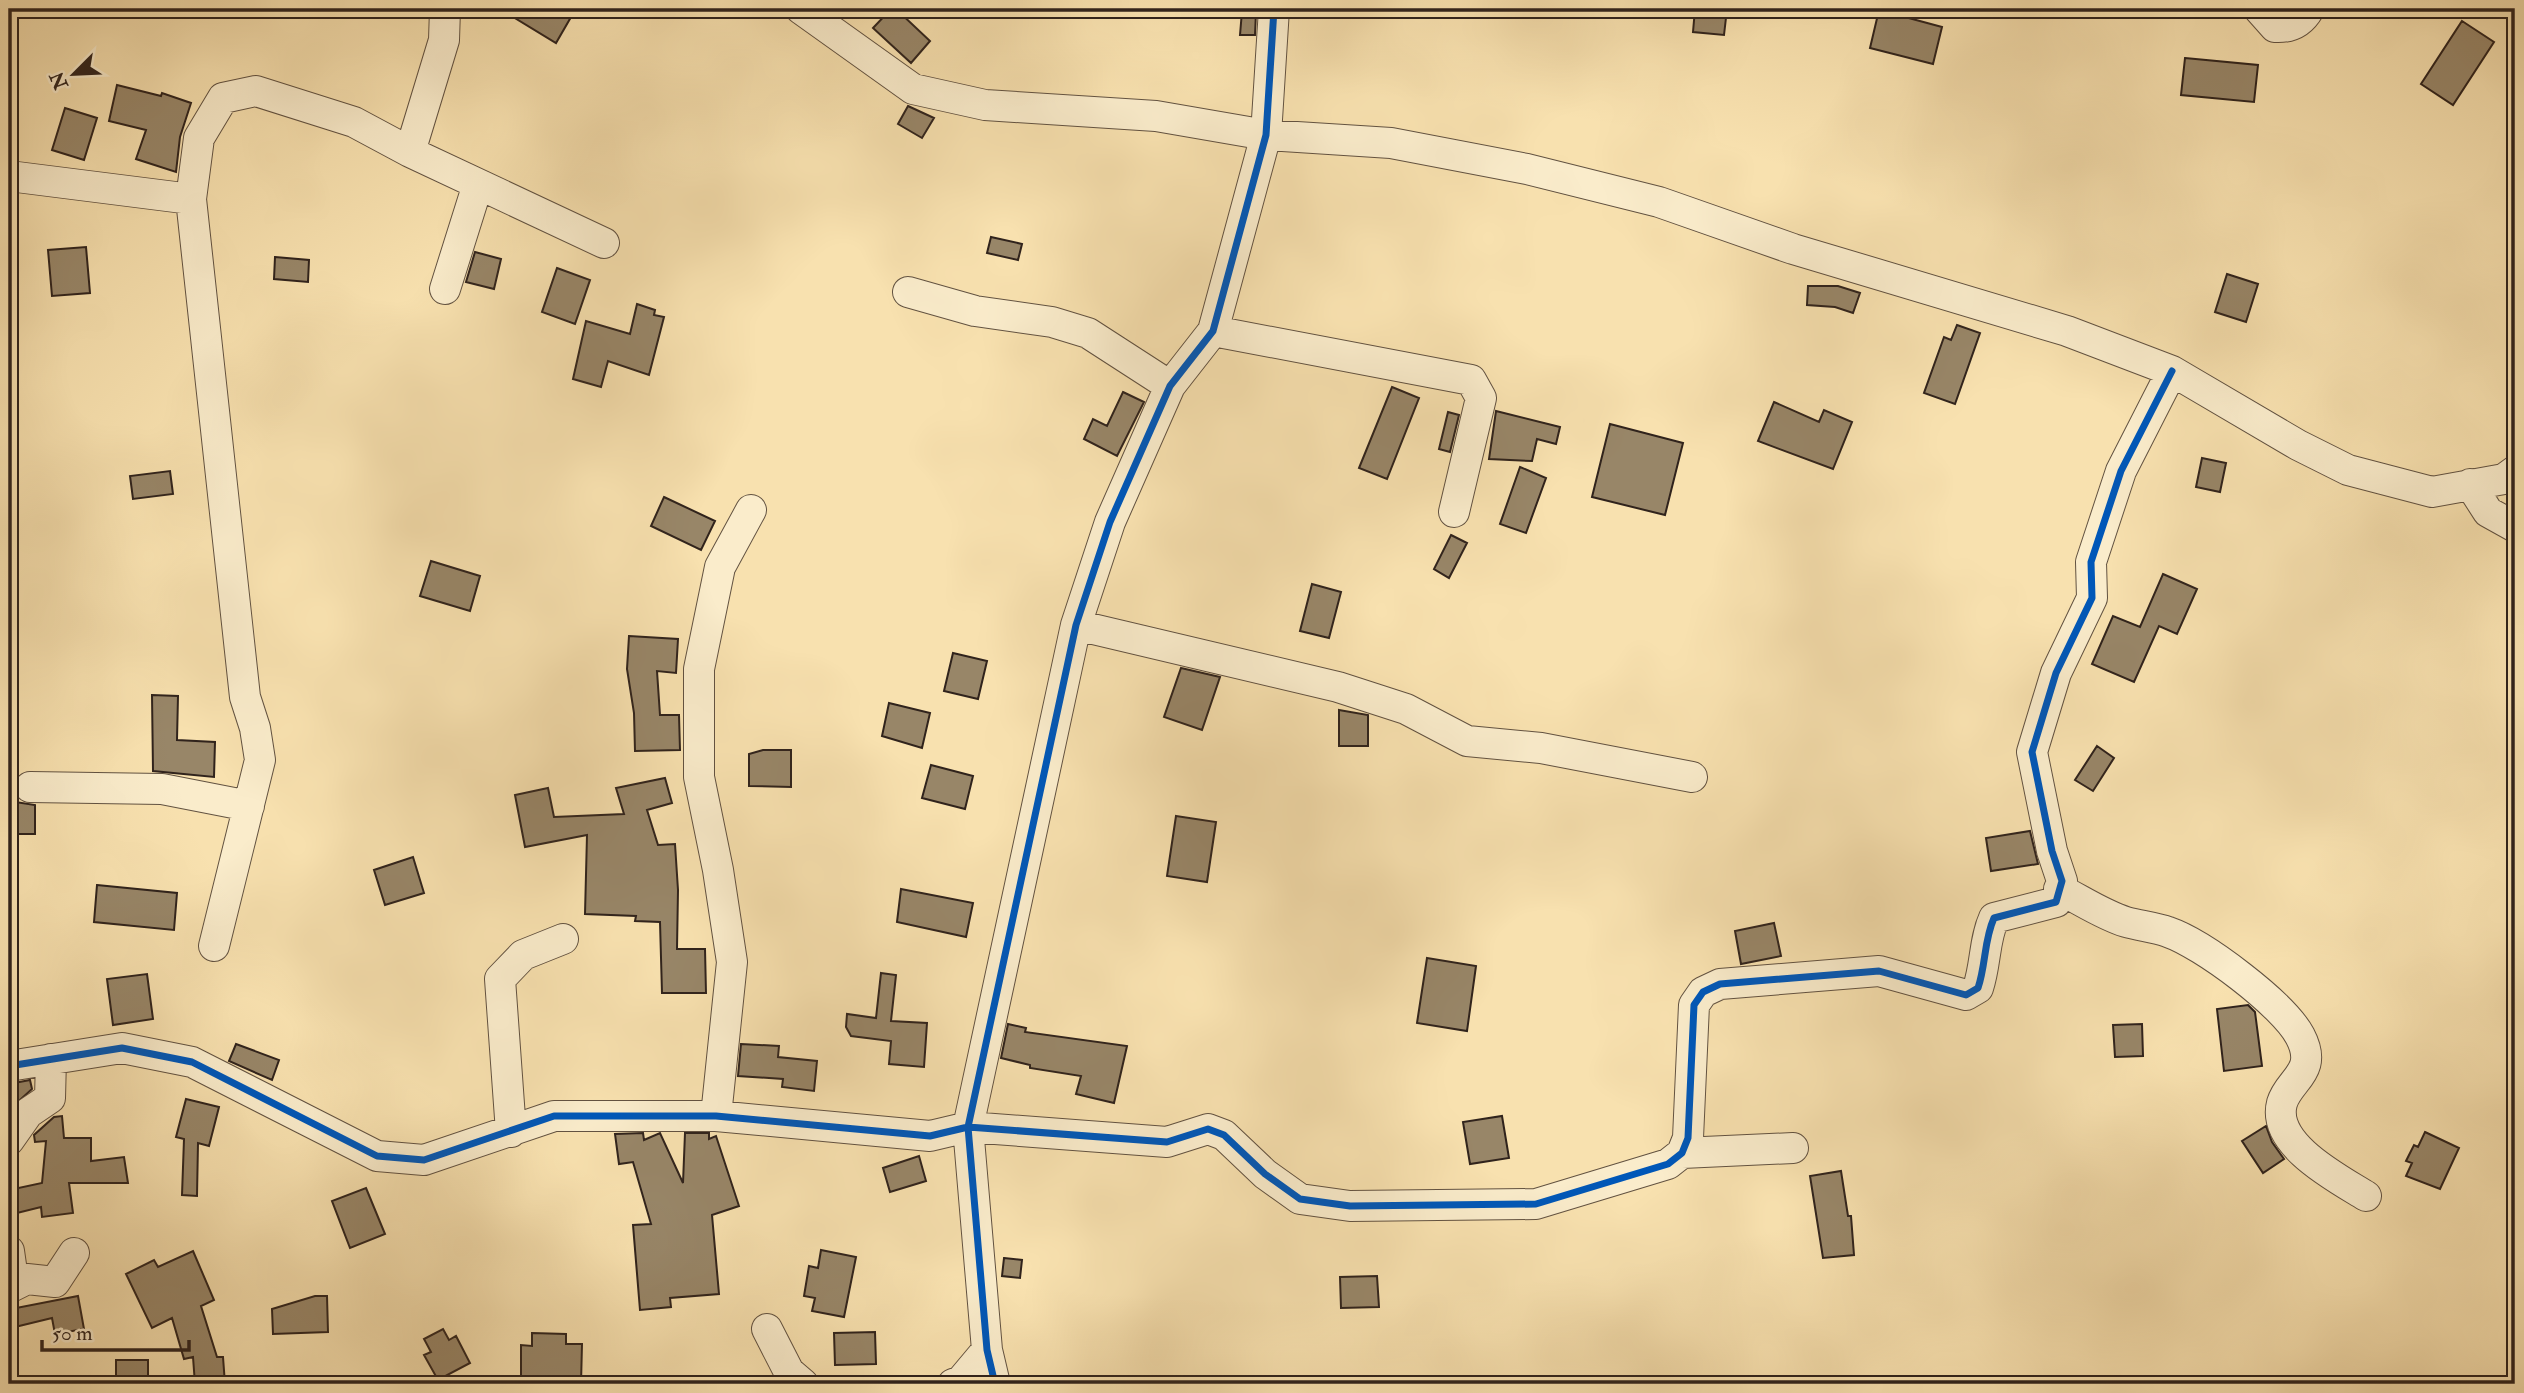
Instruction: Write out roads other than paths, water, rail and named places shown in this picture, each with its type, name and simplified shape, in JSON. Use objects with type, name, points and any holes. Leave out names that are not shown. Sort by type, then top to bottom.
[{"type":"street","points":[[410,152],[444,40],[444,9]]},
{"type":"street","points":[[802,9],[913,89],[933,95],[1013,108],[1156,116],[1266,135],[1391,143],[1527,169],[1659,202],[1793,249],[2067,331],[2172,371],[2298,445],[2348,470],[2432,492],[2504,479],[2515,471]]},
{"type":"street","points":[[995,1384],[987,1350],[968,1127],[1076,625],[1110,522],[1170,386],[1213,331],[1266,135],[1274,9]]},
{"type":"street","points":[[2259,9],[2275,27],[2286,28],[2299,23],[2309,9]]},
{"type":"street","points":[[214,946],[260,760],[255,728],[244,697],[191,199],[199,138],[223,98],[256,91],[354,122],[410,152],[604,243]]},
{"type":"street","points":[[9,176],[191,199]]},
{"type":"street","points":[[444,289],[478,184]]},
{"type":"street","points":[[908,292],[975,311],[1052,322],[1088,333],[1170,386]]},
{"type":"street","points":[[1213,331],[1471,380],[1481,398],[1454,512]]},
{"type":"street","points":[[9,1066],[122,1048],[192,1062],[377,1156],[424,1160],[554,1116],[716,1116],[930,1136],[968,1127],[1167,1142],[1208,1129],[1224,1135],[1265,1174],[1300,1199],[1350,1206],[1536,1203],[1668,1164],[1682,1153],[1688,1138],[1694,1005],[1703,992],[1720,984],[1879,971],[1966,995],[1978,988],[1986,962],[1986,935],[1994,918],[2056,902],[2062,881],[2052,851],[2032,752],[2056,673],[2092,598],[2091,562],[2121,471],[2172,371]]},
{"type":"street","points":[[2470,484],[2488,512],[2515,527]]},
{"type":"street","points":[[716,1116],[732,962],[718,870],[699,777],[699,668],[720,567],[751,510]]},
{"type":"street","points":[[1076,625],[1338,687],[1406,709],[1467,741],[1541,748],[1692,777]]},
{"type":"street","points":[[30,786],[162,789],[249,806]]},
{"type":"street","points":[[2059,889],[2124,922],[2169,932],[2215,960],[2279,1007],[2301,1038],[2305,1058],[2302,1075],[2282,1102],[2281,1124],[2302,1153],[2366,1196]]},
{"type":"street","points":[[511,1132],[500,979],[523,955],[564,939]]},
{"type":"street","points":[[9,1140],[28,1112],[50,1098],[51,1059]]},
{"type":"street","points":[[1682,1153],[1793,1147]]},
{"type":"street","points":[[9,1251],[13,1279],[9,1286]]},
{"type":"street","points":[[9,1286],[27,1279],[55,1282],[74,1253]]},
{"type":"street","points":[[767,1329],[789,1372],[803,1384]]},
{"type":"street","points":[[953,1384],[961,1381],[987,1350]]}]
